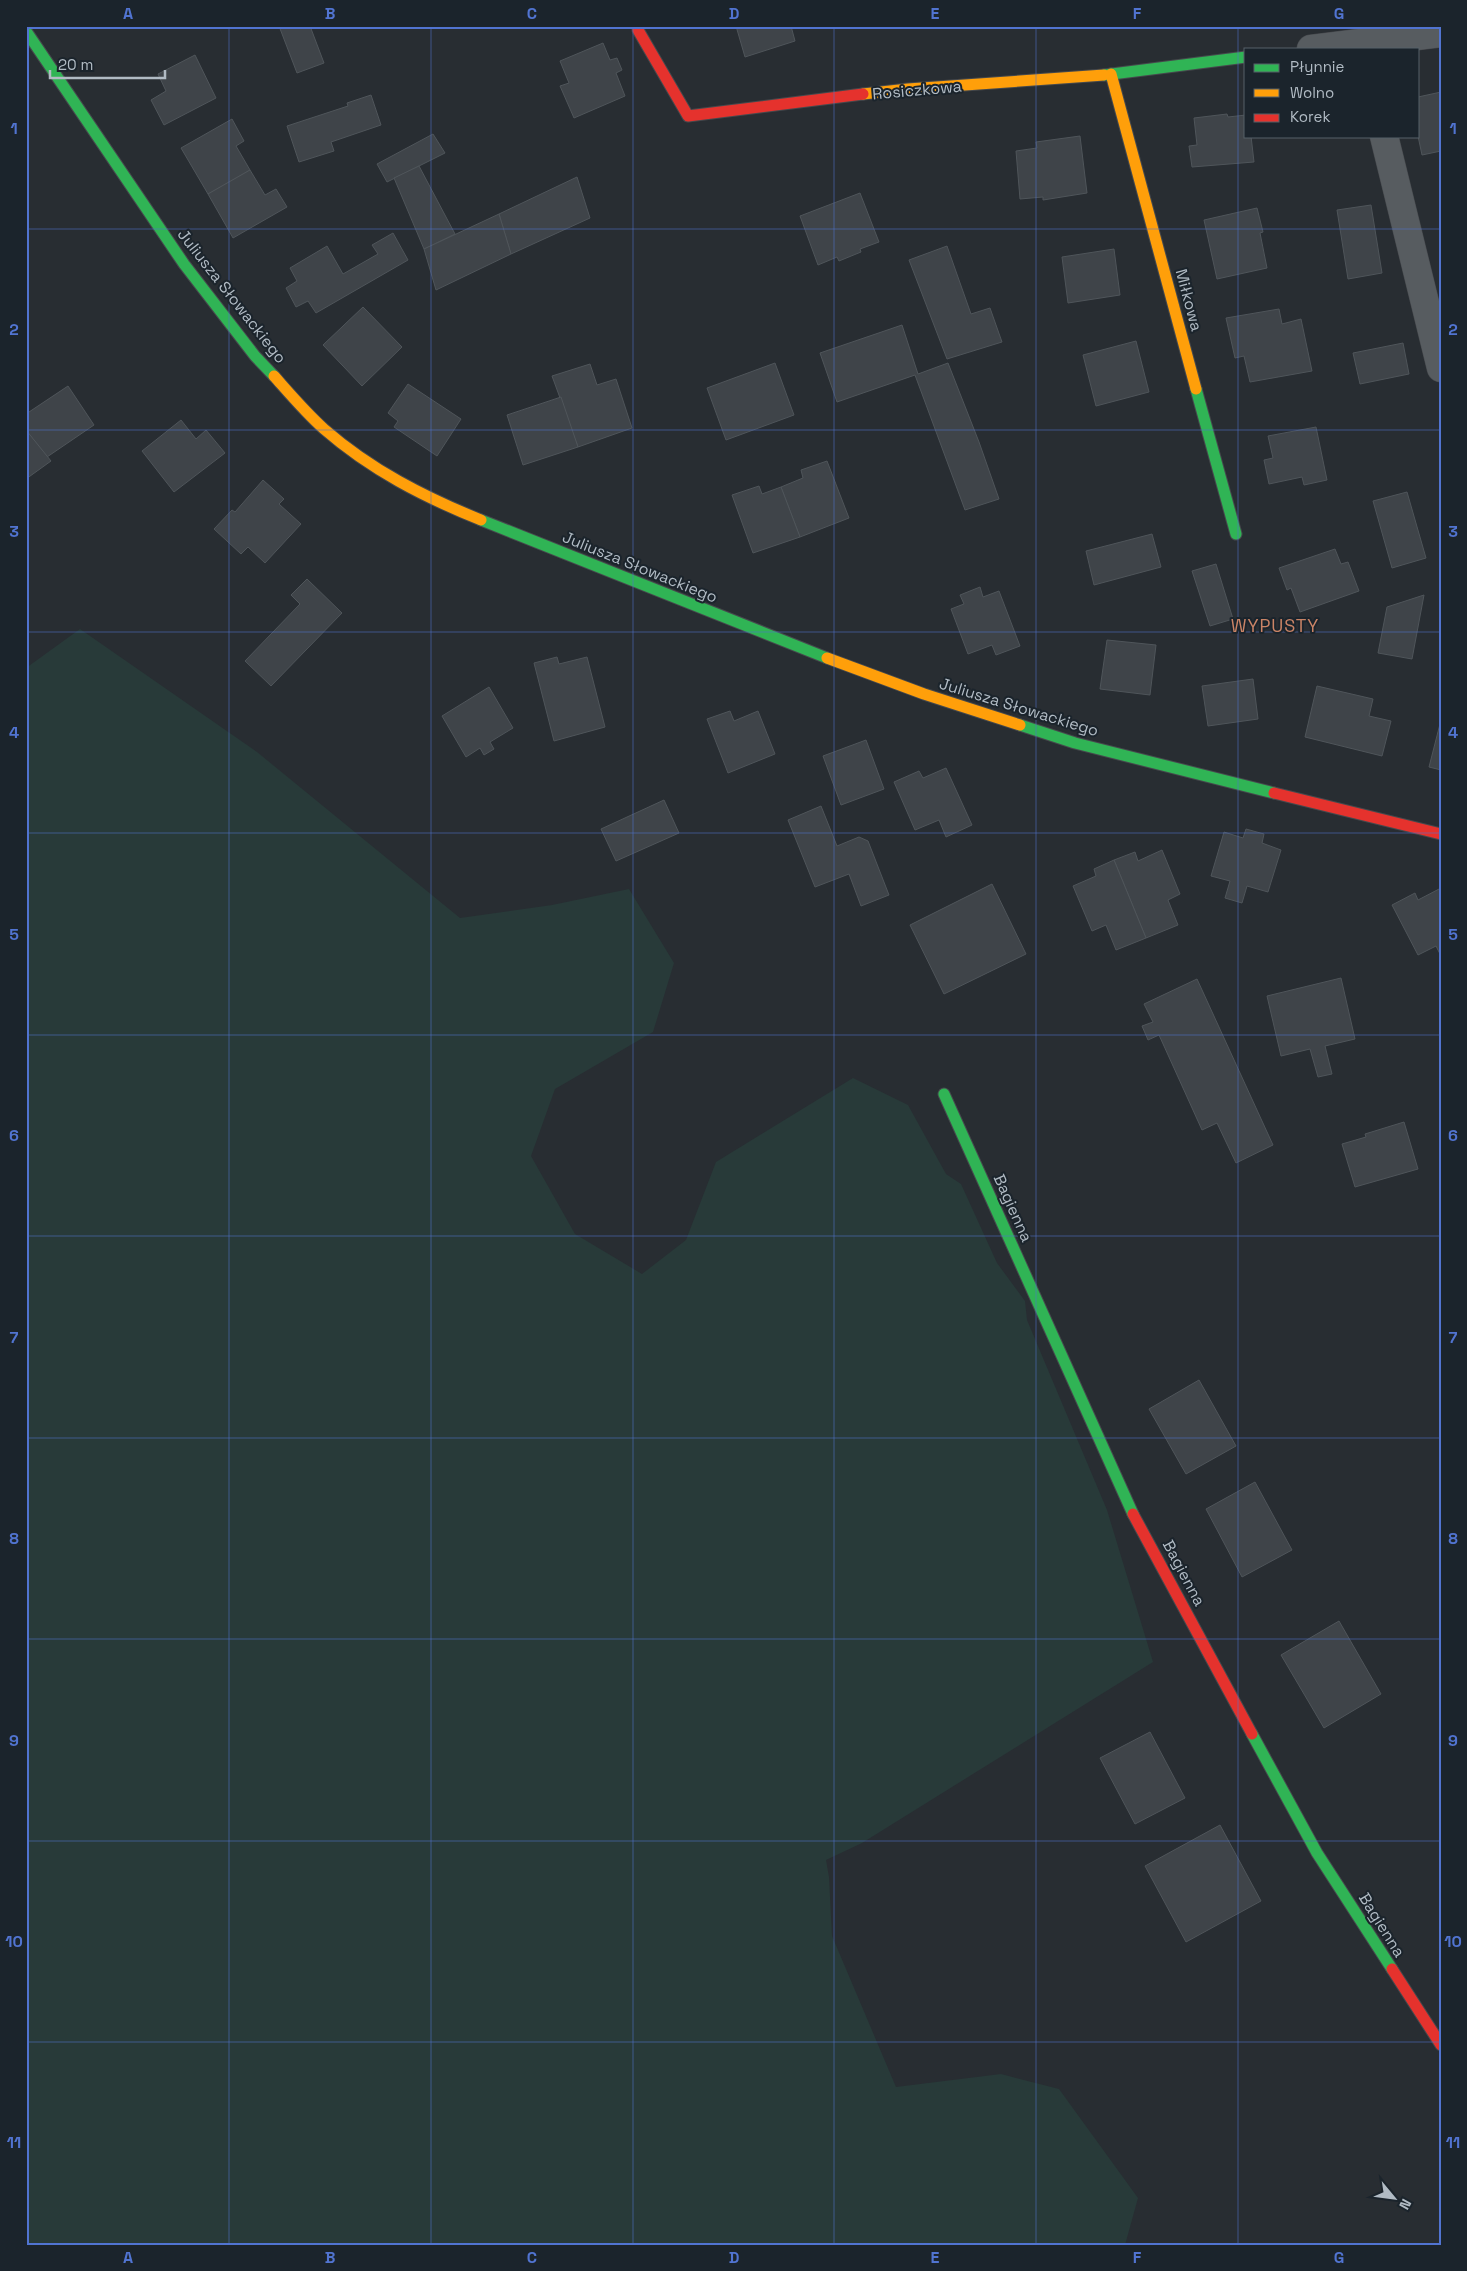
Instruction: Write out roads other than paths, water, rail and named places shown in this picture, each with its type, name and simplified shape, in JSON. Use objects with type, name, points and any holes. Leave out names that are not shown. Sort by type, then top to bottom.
[{"type":"street","name":"Rosiczkowa","points":[[638,30],[688,116],[908,89],[1111,74],[1244,57]]},
{"type":"street","name":"Juliusza Słowackiego","points":[[26,31],[184,264],[255,356],[323,428],[371,466],[425,497],[782,641],[924,694],[1075,743],[1376,820],[1441,834]]},
{"type":"street","points":[[1328,48],[1362,46],[1441,32]]},
{"type":"street","name":"Miłkowa","points":[[1111,74],[1236,534]]},
{"type":"street","points":[[1384,138],[1441,368]]},
{"type":"street","name":"Bagienna","points":[[944,1094],[1132,1512],[1317,1853],[1441,2045]]},
{"type":"district","name":"WYPUSTY","points":[[1275,625]]}]
